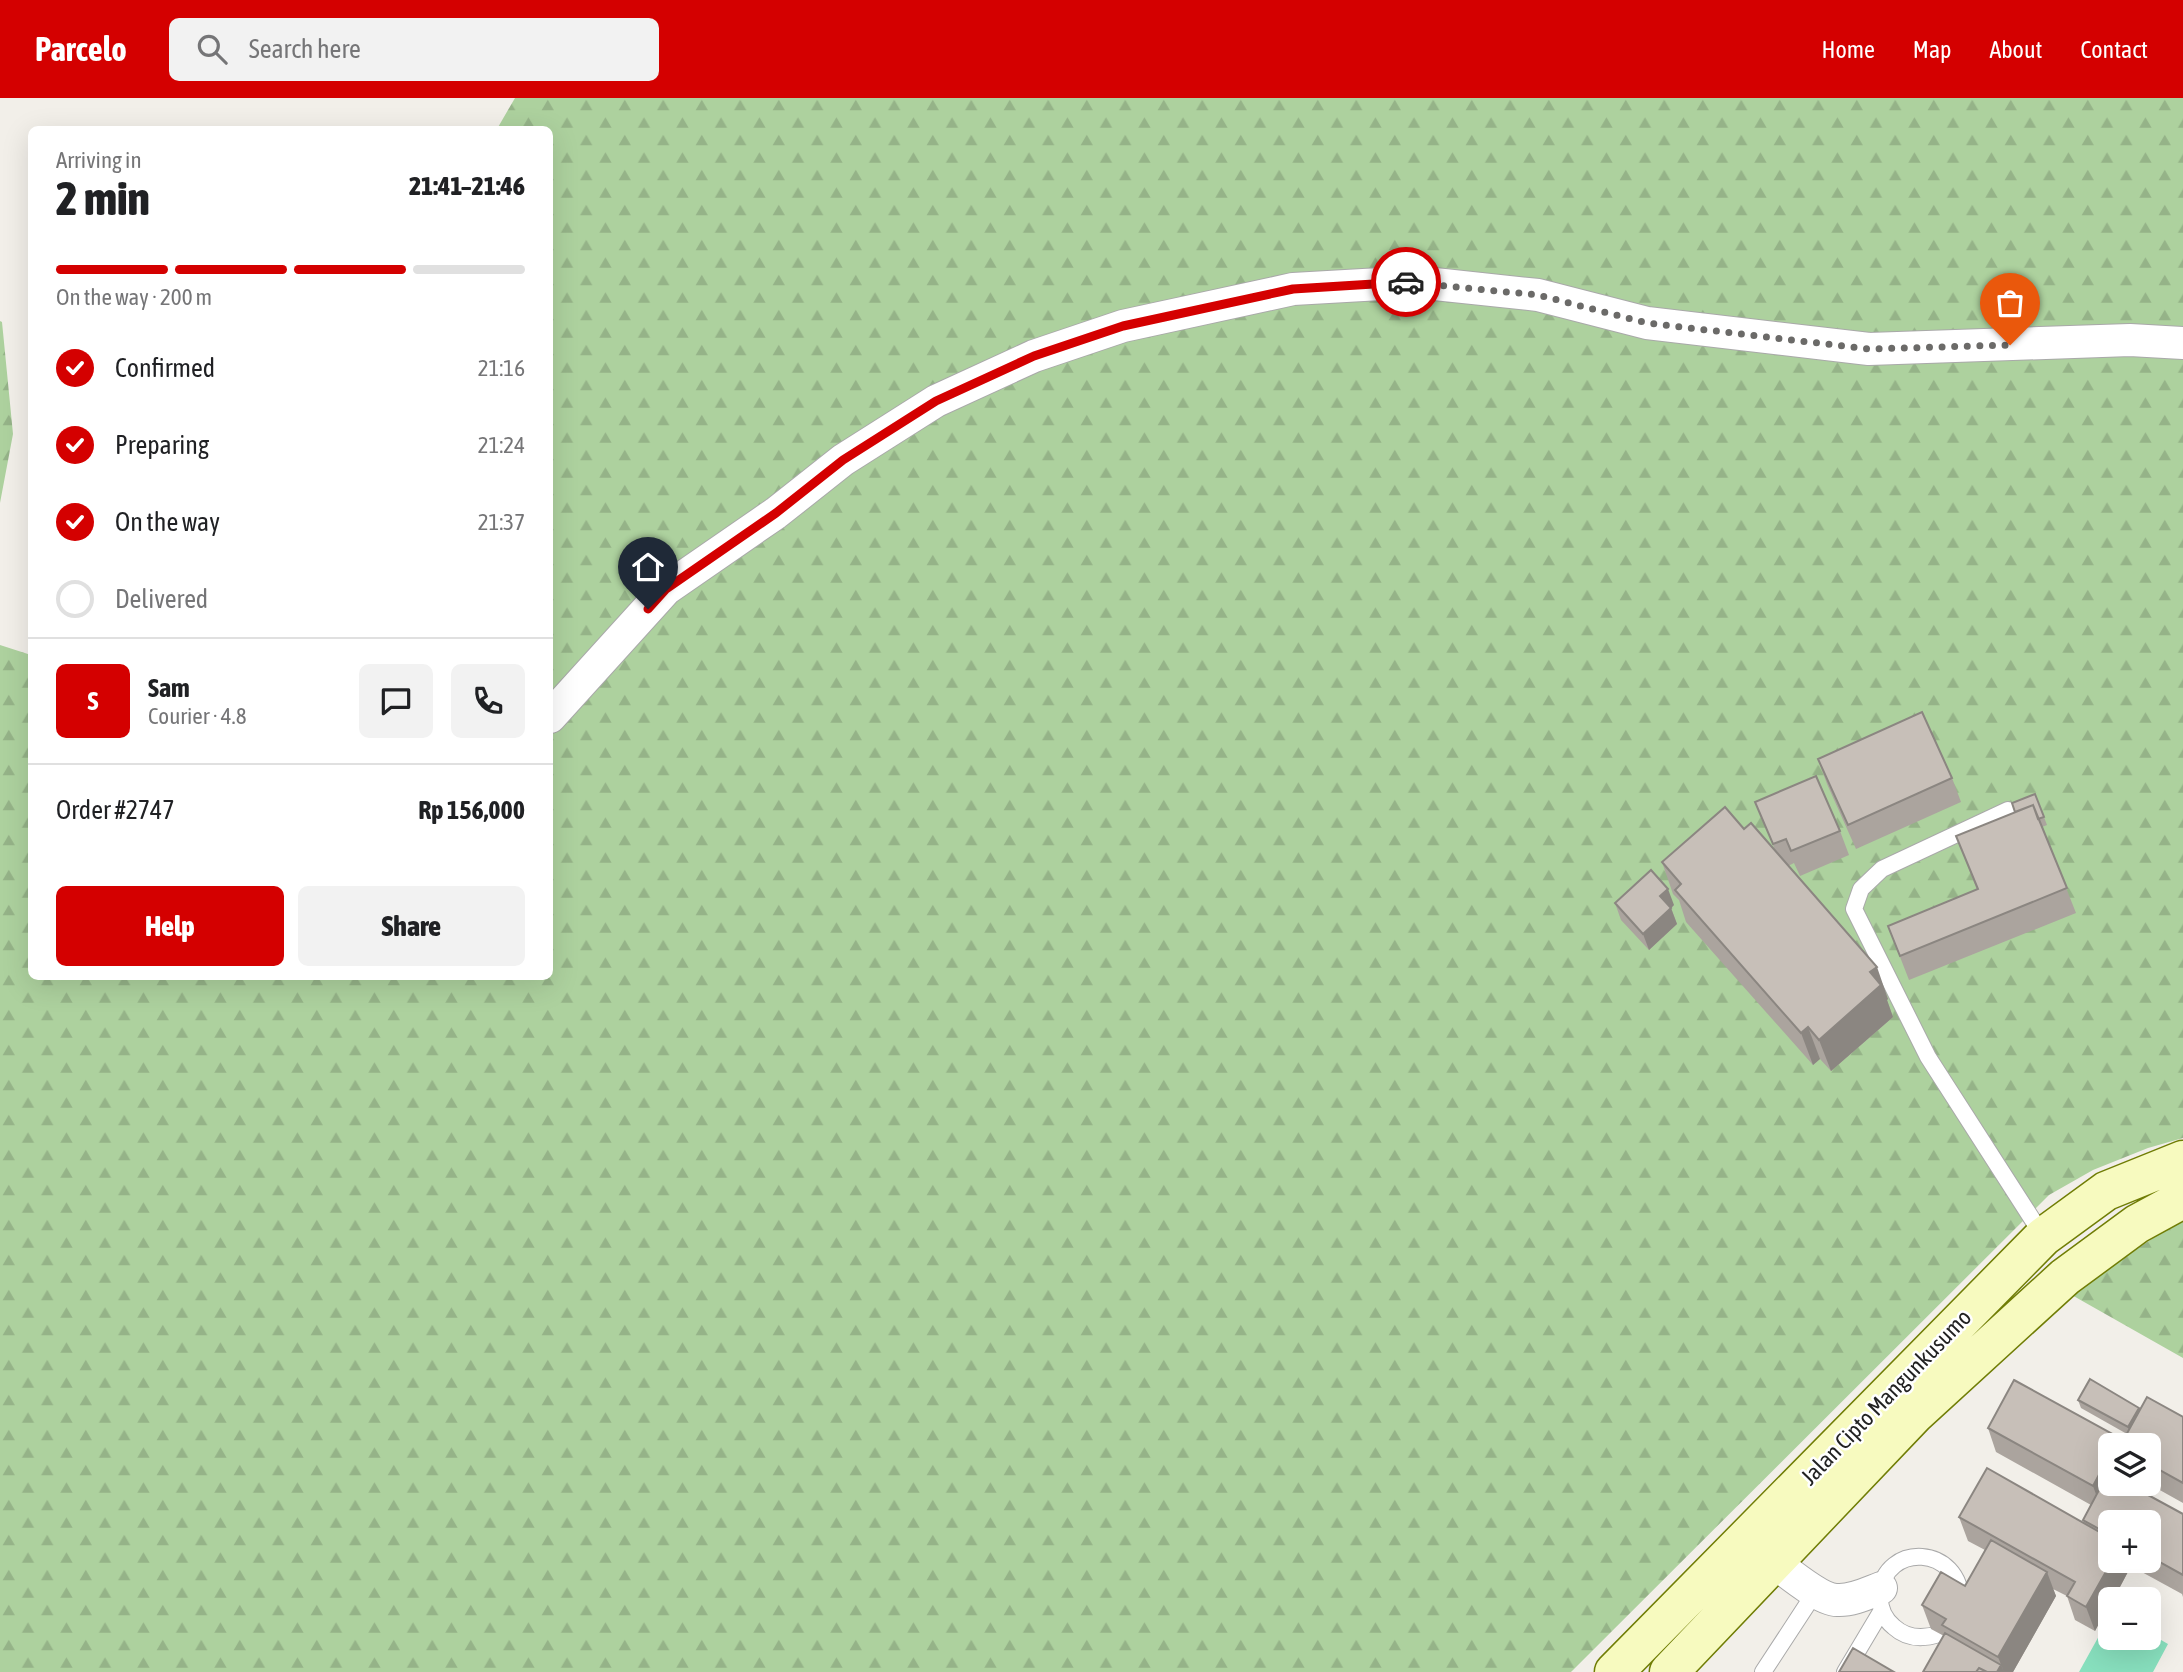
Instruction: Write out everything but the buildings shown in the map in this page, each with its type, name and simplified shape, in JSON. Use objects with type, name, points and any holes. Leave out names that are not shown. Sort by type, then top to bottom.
[{"type":"street","points":[[553,714],[666,589],[776,513],[843,460],[936,401],[1034,356],[1123,326],[1293,289],[1416,282],[1538,295],[1647,323],[1869,349],[2130,340],[2183,343]]},
{"type":"street","name":"Jalan Cipto Mangunkusumo","points":[[1614,1672],[2043,1237],[2106,1191],[2183,1160]]},
{"type":"street","name":"Jalan Cipto Mangunkusumo","points":[[1669,1672],[1915,1414],[2065,1277],[2137,1224],[2183,1199]]},
{"type":"street","points":[[1774,1562],[1800,1582],[1836,1601],[1862,1596],[1881,1599]]},
{"type":"lane","points":[[2008,810],[1882,869],[1861,889],[1854,909],[1928,1056],[2043,1237]]},
{"type":"lane","points":[[1844,1672],[1881,1599],[1893,1566],[1916,1557],[1940,1561],[1957,1579],[1961,1603]]},
{"type":"lane","points":[[1763,1672],[1816,1591]]},
{"type":"lane","points":[[1881,1599],[1887,1621],[1905,1635],[1928,1637],[1939,1634]]},
{"type":"green space","points":[[515,98],[2183,98],[2183,1138],[2148,1148],[2093,1170],[2049,1195],[1571,1672],[0,1672],[0,645],[28,654],[28,980],[553,980],[553,126],[499,126]]},
{"type":"green space","points":[[0,321],[13,434],[0,503]]},
{"type":"green space","points":[[2183,1222],[2183,1358],[2070,1294],[2168,1228]]},
{"type":"green space","points":[[2098,1638],[2098,1650],[2161,1650],[2161,1640],[2168,1644],[2153,1672],[2079,1672]]},
{"type":"way so far","points":[[1406,282],[1538,295],[1647,323],[1763,338],[1869,349],[2010,345]]},
{"type":"route","points":[[648,609],[666,589],[776,513],[843,460],[936,401],[1034,356],[1123,326],[1293,289],[1406,282]]}]
